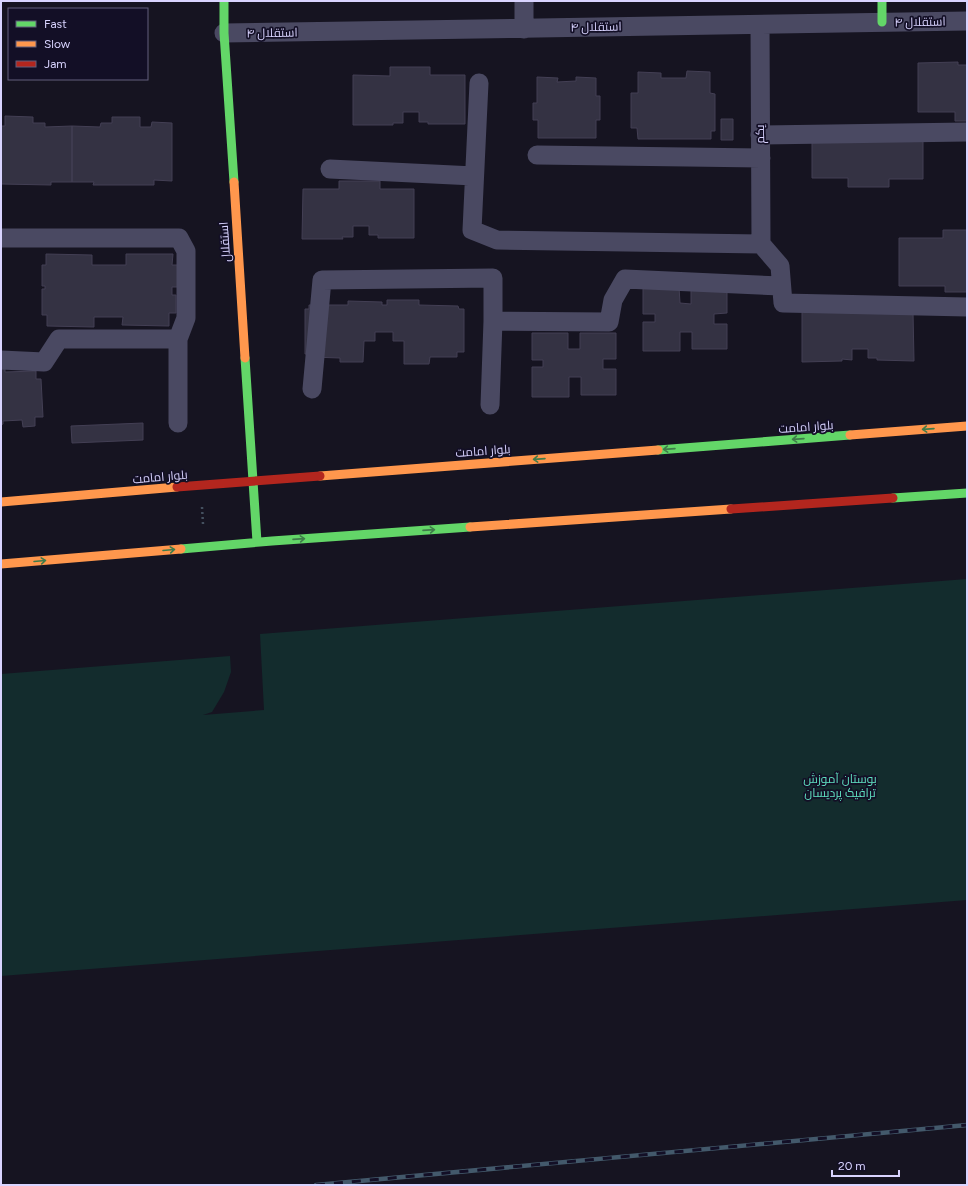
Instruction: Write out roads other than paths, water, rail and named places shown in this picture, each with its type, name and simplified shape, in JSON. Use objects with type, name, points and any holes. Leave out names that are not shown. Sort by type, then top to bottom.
[{"type":"main road","name":"استقلال","points":[[224,1],[224,34],[257,542]]},
{"type":"main road","points":[[882,1],[882,22]]},
{"type":"main road","name":"بلوار امامت","points":[[1,502],[201,485],[967,426]]},
{"type":"main road","points":[[1,564],[257,542],[967,493]]},
{"type":"street","points":[[524,1],[524,29]]},
{"type":"street","name":"استقلال ۴","points":[[224,34],[967,21]]},
{"type":"street","name":"یکم","points":[[760,25],[761,244]]},
{"type":"street","points":[[479,83],[472,230],[497,240],[761,244],[780,266],[783,303],[967,307]]},
{"type":"street","points":[[760,134],[967,132]]},
{"type":"street","points":[[537,155],[761,158]]},
{"type":"street","points":[[330,169],[474,176]]},
{"type":"street","points":[[1,238],[179,238],[186,251],[186,318],[178,339],[178,423]]},
{"type":"street","points":[[312,389],[322,280],[493,278],[490,405]]},
{"type":"street","points":[[493,321],[609,322],[613,300],[625,279],[781,286]]},
{"type":"street","points":[[1,360],[44,362],[59,339],[178,339]]},
{"type":"railway","points":[[316,1185],[967,1125]]},
{"type":"park label","name":"بوستان آموزش ترافیک پردیسان","points":[[840,786]]}]
